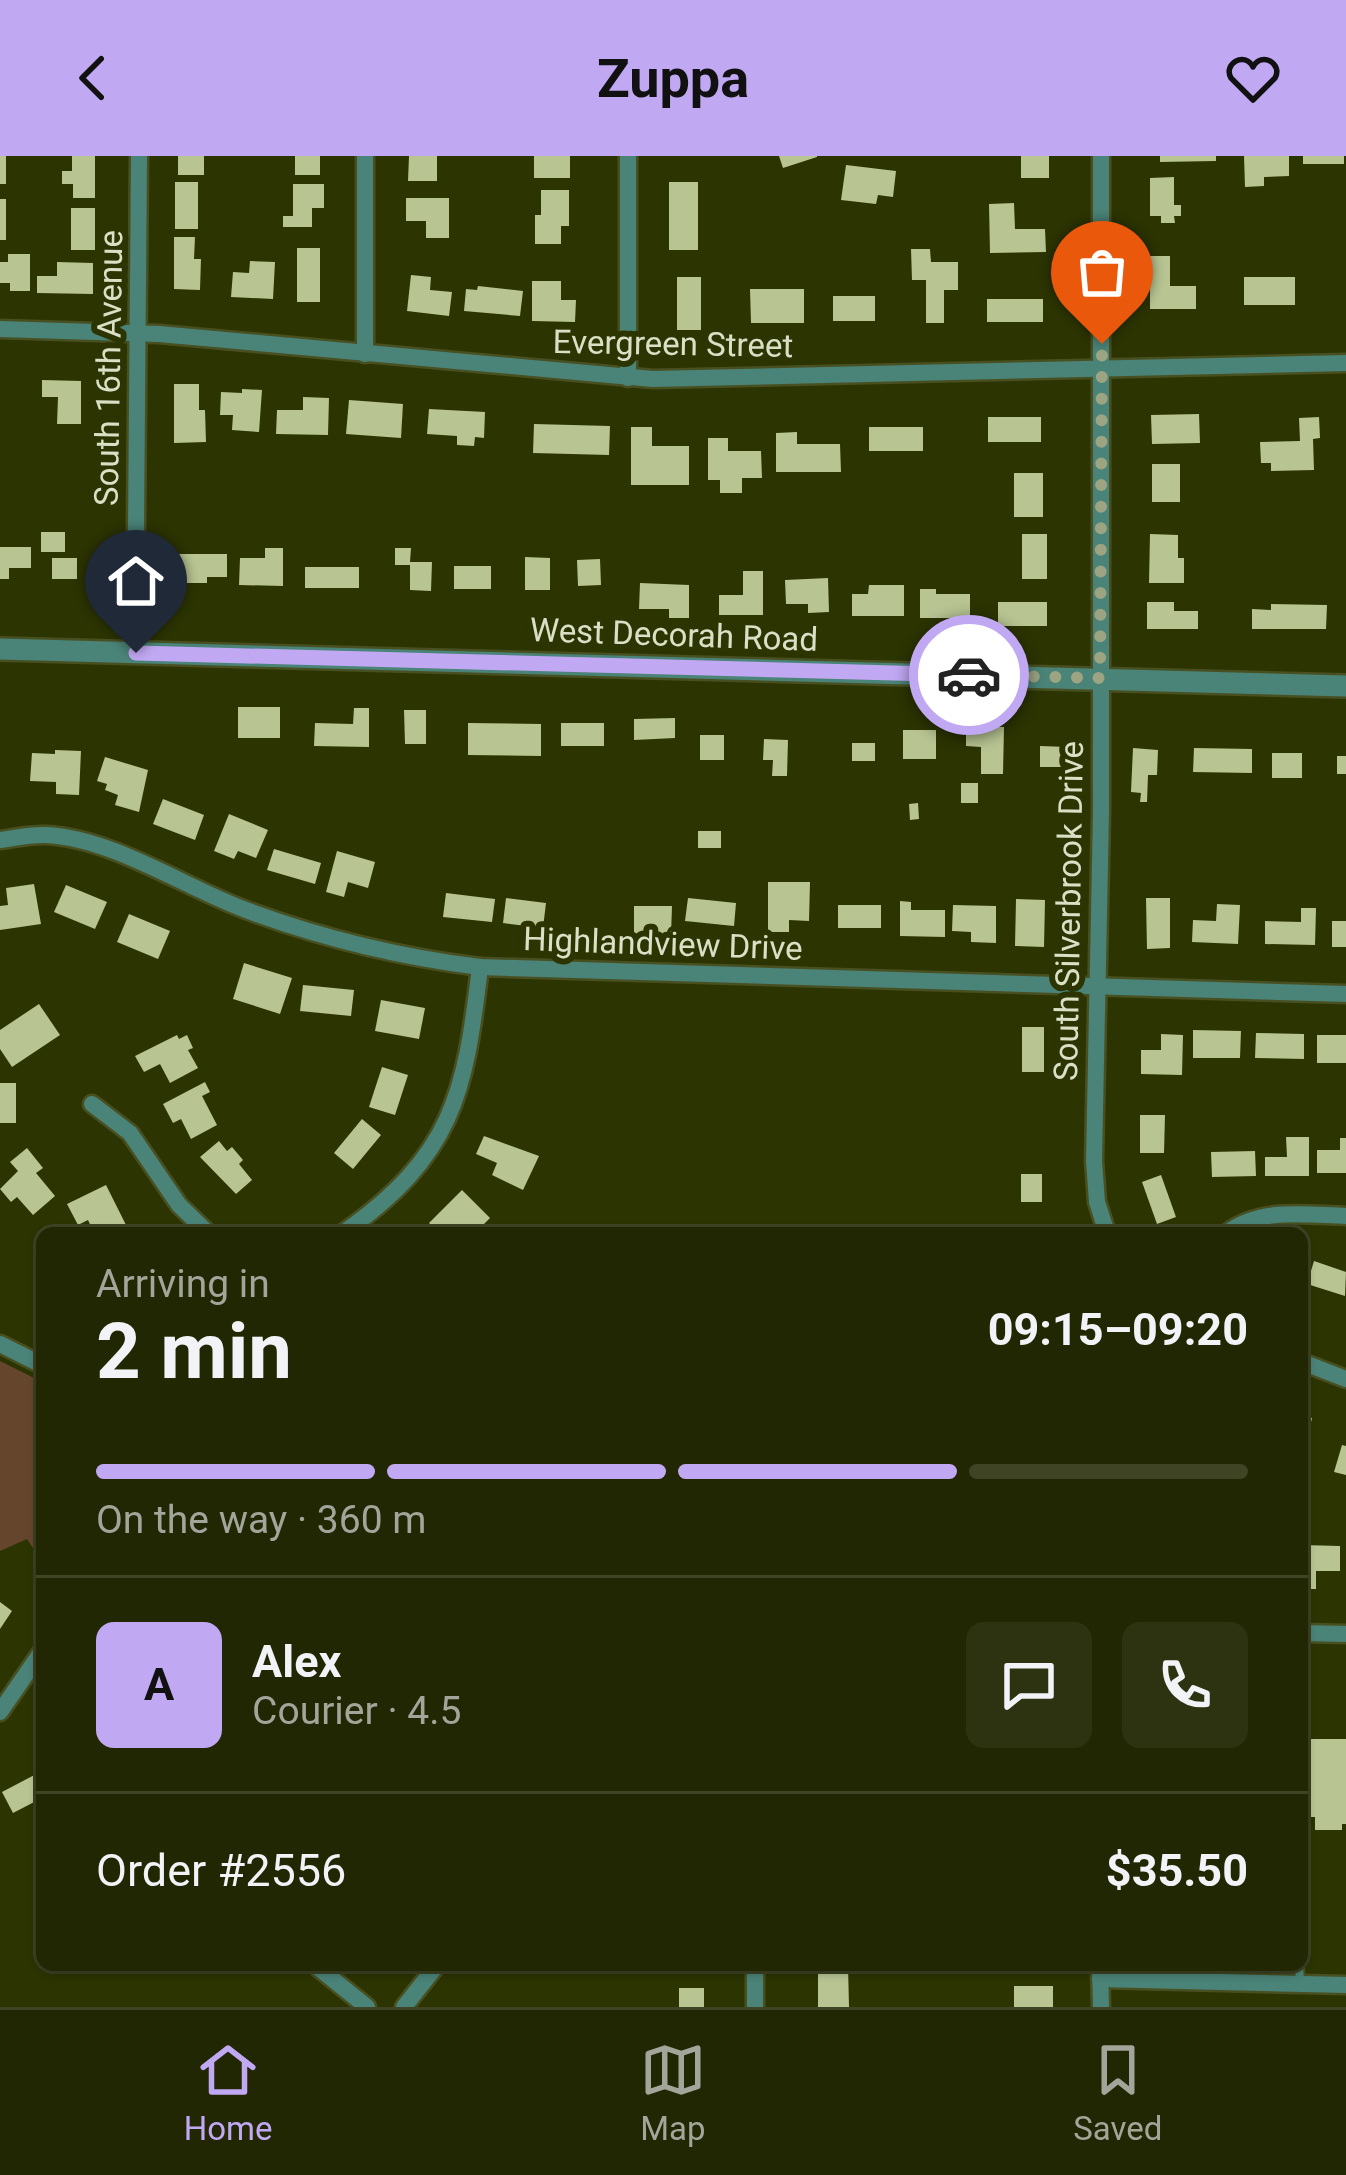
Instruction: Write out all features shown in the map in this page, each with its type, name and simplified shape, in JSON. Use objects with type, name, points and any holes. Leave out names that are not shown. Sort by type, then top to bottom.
[{"type":"street","name":"South 16th Avenue","points":[[136,653],[139,156]]},
{"type":"street","points":[[365,156],[365,354]]},
{"type":"street","points":[[628,156],[628,378]]},
{"type":"street","name":"South Silverbrook Drive","points":[[1101,156],[1099,986],[1094,1181],[1105,1227]]},
{"type":"street","name":"Evergreen Street","points":[[0,329],[138,333],[628,378],[1346,363]]},
{"type":"street","name":"West Decorah Road","points":[[0,649],[1346,686]]},
{"type":"street","name":"Highlandview Drive","points":[[0,839],[45,835],[92,843],[197,891],[294,927],[400,955],[480,967],[1346,994]]},
{"type":"street","points":[[351,1227],[388,1201],[426,1158],[450,1116],[470,1057],[480,967]]},
{"type":"street","points":[[92,1104],[130,1133],[178,1205],[202,1227]]},
{"type":"street","points":[[1235,1227],[1268,1216],[1346,1216]]},
{"type":"street","points":[[0,1344],[36,1362]]},
{"type":"street","points":[[1308,1364],[1346,1379]]},
{"type":"street","points":[[1308,1634],[1346,1634]]},
{"type":"street","points":[[0,1712],[36,1660]]},
{"type":"street","points":[[322,1971],[367,2007]]},
{"type":"street","points":[[404,2007],[431,1971]]},
{"type":"street","points":[[754,1971],[755,2007]]},
{"type":"street","points":[[1101,2007],[1100,1972],[1299,1975],[1346,1985]]},
{"type":"shaded area","points":[[0,1361],[36,1379],[36,1553],[27,1539],[0,1551]]},
{"type":"building","points":[[0,156],[6,156],[6,184],[0,184]]},
{"type":"building","points":[[72,156],[95,156],[95,198],[73,198],[73,184],[62,184],[62,171],[72,171]]},
{"type":"building","points":[[178,156],[204,156],[204,175],[178,175]]},
{"type":"building","points":[[295,156],[320,156],[320,175],[295,175]]},
{"type":"building","points":[[409,156],[437,156],[437,181],[408,181]]},
{"type":"building","points":[[534,156],[570,156],[570,178],[534,178]]},
{"type":"building","points":[[779,156],[817,156],[817,157],[783,168]]},
{"type":"building","points":[[1021,156],[1049,156],[1049,178],[1021,178]]},
{"type":"building","points":[[1160,156],[1216,156],[1216,161],[1160,162]]},
{"type":"building","points":[[1244,156],[1289,156],[1289,176],[1264,177],[1264,186],[1245,187]]},
{"type":"building","points":[[1303,156],[1344,156],[1344,164],[1303,164]]},
{"type":"building","points":[[846,165],[896,171],[893,197],[878,195],[876,204],[841,200]]},
{"type":"building","points":[[1174,177],[1174,205],[1181,205],[1181,216],[1174,216],[1175,223],[1161,223],[1161,216],[1150,216],[1150,178]]},
{"type":"building","points":[[175,182],[198,182],[198,229],[175,229]]},
{"type":"building","points":[[669,182],[698,182],[698,250],[669,250]]},
{"type":"building","points":[[293,184],[324,184],[324,208],[312,208],[312,227],[283,227],[283,216],[293,216]]},
{"type":"building","points":[[541,190],[569,190],[569,226],[561,226],[561,244],[535,244]]},
{"type":"building","points":[[406,198],[449,198],[449,238],[426,238],[426,221],[406,221]]},
{"type":"building","points":[[0,199],[6,199],[6,240],[0,240]]},
{"type":"building","points":[[1014,203],[1015,229],[1045,229],[1046,252],[990,253],[989,204]]},
{"type":"building","points":[[71,208],[95,208],[95,250],[71,250]]},
{"type":"building","points":[[174,237],[195,237],[194,259],[201,259],[200,290],[174,289]]},
{"type":"building","points":[[297,248],[320,248],[320,302],[297,302]]},
{"type":"building","points":[[911,249],[930,249],[931,262],[958,262],[958,290],[944,290],[944,323],[926,323],[926,280],[912,280]]},
{"type":"building","points":[[8,254],[30,254],[30,291],[10,291],[10,283],[0,283],[0,262],[8,262]]},
{"type":"building","points":[[1150,256],[1170,256],[1170,286],[1196,286],[1196,309],[1150,309]]},
{"type":"building","points":[[250,261],[275,262],[273,299],[231,297],[233,272],[249,273]]},
{"type":"building","points":[[57,262],[93,263],[93,294],[37,293],[37,276],[57,276]]},
{"type":"building","points":[[411,275],[431,277],[430,290],[452,292],[449,316],[407,311]]},
{"type":"building","points":[[677,277],[701,277],[701,330],[677,330]]},
{"type":"building","points":[[1244,277],[1295,277],[1295,305],[1244,305]]},
{"type":"building","points":[[532,281],[561,281],[561,300],[576,300],[575,322],[532,321]]},
{"type":"building","points":[[478,286],[523,291],[520,316],[464,311],[466,289],[477,290]]},
{"type":"building","points":[[750,289],[804,289],[804,323],[751,323]]},
{"type":"building","points":[[833,296],[875,296],[875,321],[833,321]]},
{"type":"building","points":[[987,299],[1043,299],[1043,322],[987,322]]},
{"type":"building","points":[[42,380],[81,381],[81,424],[57,424],[58,397],[42,397]]},
{"type":"building","points":[[174,384],[199,384],[206,442],[174,443]]},
{"type":"building","points":[[242,389],[262,390],[259,432],[232,430],[233,415],[220,415],[221,392],[242,393]]},
{"type":"building","points":[[303,397],[329,398],[328,435],[276,434],[277,410],[303,410]]},
{"type":"building","points":[[349,400],[403,404],[401,438],[346,434]]},
{"type":"building","points":[[429,409],[485,412],[484,438],[475,437],[474,446],[457,445],[457,436],[427,434]]},
{"type":"building","points":[[1199,414],[1200,443],[1152,444],[1151,415]]},
{"type":"building","points":[[988,417],[1041,417],[1041,442],[988,442]]},
{"type":"building","points":[[1319,417],[1320,438],[1313,439],[1314,470],[1271,471],[1271,463],[1261,463],[1260,442],[1300,441],[1299,418]]},
{"type":"building","points":[[534,424],[610,426],[609,455],[533,453]]},
{"type":"building","points":[[631,427],[652,427],[652,446],[689,446],[689,485],[631,485]]},
{"type":"building","points":[[869,427],[923,427],[923,451],[869,451]]},
{"type":"building","points":[[797,432],[797,444],[840,444],[841,472],[776,472],[776,433]]},
{"type":"building","points":[[708,438],[728,438],[728,451],[761,451],[762,478],[742,478],[742,493],[720,493],[720,480],[708,480]]},
{"type":"building","points":[[1152,464],[1180,464],[1180,502],[1152,502]]},
{"type":"building","points":[[1014,473],[1043,473],[1043,517],[1014,517]]},
{"type":"building","points":[[41,532],[65,532],[65,552],[41,552]]},
{"type":"building","points":[[1022,534],[1047,534],[1047,579],[1022,579]]},
{"type":"building","points":[[1150,534],[1178,535],[1184,583],[1149,583]]},
{"type":"building","points":[[0,547],[31,547],[31,568],[9,568],[9,579],[0,579]]},
{"type":"building","points":[[265,548],[283,548],[283,586],[239,585],[240,558],[265,558]]},
{"type":"building","points":[[395,548],[411,548],[410,562],[432,562],[431,591],[410,590],[410,565],[395,565]]},
{"type":"building","points":[[171,554],[227,554],[227,577],[207,577],[207,583],[171,583]]},
{"type":"building","points":[[525,557],[550,558],[550,590],[525,590]]},
{"type":"building","points":[[52,558],[77,558],[77,579],[52,579]]},
{"type":"building","points":[[600,559],[601,585],[578,586],[577,560]]},
{"type":"building","points":[[454,566],[491,566],[491,589],[454,589]]},
{"type":"building","points":[[305,567],[359,567],[359,588],[305,588]]},
{"type":"building","points":[[743,571],[763,571],[763,615],[719,615],[719,595],[743,595]]},
{"type":"building","points":[[828,578],[829,612],[808,613],[808,604],[786,604],[785,580]]},
{"type":"building","points":[[640,583],[689,585],[689,618],[669,618],[669,609],[639,609]]},
{"type":"building","points":[[869,585],[904,585],[904,616],[852,616],[852,594],[868,594]]},
{"type":"building","points":[[920,589],[970,594],[970,618],[920,618]]},
{"type":"building","points":[[998,602],[1047,602],[1047,626],[998,626]]},
{"type":"building","points":[[1147,602],[1174,602],[1174,611],[1198,611],[1198,629],[1147,629]]},
{"type":"building","points":[[1271,604],[1327,605],[1326,629],[1252,629],[1252,609],[1271,610]]},
{"type":"building","points":[[238,707],[280,707],[280,738],[238,738]]},
{"type":"building","points":[[354,708],[369,708],[369,747],[314,746],[315,723],[353,724]]},
{"type":"building","points":[[404,710],[426,710],[426,744],[405,744]]},
{"type":"building","points":[[675,718],[675,738],[634,740],[634,719]]},
{"type":"building","points":[[468,723],[541,724],[541,756],[468,755]]},
{"type":"building","points":[[561,723],[604,723],[604,746],[561,746]]},
{"type":"building","points":[[966,726],[1004,727],[1003,774],[981,774],[981,747],[966,746]]},
{"type":"building","points":[[903,730],[936,730],[936,759],[903,759]]},
{"type":"building","points":[[700,735],[724,735],[724,760],[700,760]]},
{"type":"building","points":[[764,739],[788,740],[787,776],[772,776],[773,760],[763,760]]},
{"type":"building","points":[[852,743],[875,743],[875,761],[852,761]]},
{"type":"building","points":[[1040,746],[1068,747],[1067,767],[1040,767]]},
{"type":"building","points":[[1133,748],[1158,750],[1157,775],[1148,775],[1147,802],[1140,802],[1141,793],[1131,792]]},
{"type":"building","points":[[1194,748],[1252,749],[1252,773],[1193,772]]},
{"type":"building","points":[[55,750],[81,751],[79,795],[56,794],[56,782],[30,781],[32,753],[55,754]]},
{"type":"building","points":[[1272,753],[1302,753],[1302,778],[1272,778]]},
{"type":"building","points":[[1337,756],[1346,756],[1346,774],[1337,774]]},
{"type":"building","points":[[105,757],[148,770],[139,812],[115,805],[118,795],[97,781]]},
{"type":"building","points":[[961,783],[978,783],[978,803],[961,803]]},
{"type":"building","points":[[163,799],[204,815],[195,840],[153,824]]},
{"type":"building","points":[[918,803],[919,819],[910,820],[909,804]]},
{"type":"building","points":[[229,814],[268,830],[256,858],[238,851],[234,859],[214,851]]},
{"type":"building","points":[[698,831],[721,831],[721,848],[698,848]]},
{"type":"building","points":[[274,849],[321,863],[315,884],[267,870]]},
{"type":"building","points":[[337,851],[375,862],[368,888],[348,882],[344,897],[326,892]]},
{"type":"building","points":[[768,882],[810,882],[809,921],[789,920],[789,932],[768,932]]},
{"type":"building","points":[[34,884],[41,924],[0,930],[0,906],[8,905],[6,888]]},
{"type":"building","points":[[66,885],[107,902],[95,929],[54,912]]},
{"type":"building","points":[[446,893],[495,899],[492,922],[443,917]]},
{"type":"building","points":[[506,898],[546,903],[543,928],[503,923]]},
{"type":"building","points":[[688,898],[736,903],[734,926],[685,921]]},
{"type":"building","points":[[1146,898],[1170,898],[1170,948],[1147,949]]},
{"type":"building","points":[[1016,899],[1045,900],[1044,947],[1015,946]]},
{"type":"building","points":[[900,901],[911,902],[911,910],[945,910],[945,937],[900,936]]},
{"type":"building","points":[[1217,904],[1240,905],[1238,944],[1192,942],[1193,920],[1216,921]]},
{"type":"building","points":[[838,905],[881,905],[881,928],[838,928]]},
{"type":"building","points":[[953,905],[996,906],[996,943],[971,942],[971,932],[952,931]]},
{"type":"building","points":[[634,906],[672,906],[671,935],[634,935]]},
{"type":"building","points":[[1301,908],[1316,908],[1315,945],[1265,944],[1265,921],[1301,922]]},
{"type":"building","points":[[129,914],[170,931],[158,959],[117,942]]},
{"type":"building","points":[[1332,921],[1346,921],[1346,947],[1332,947]]},
{"type":"building","points":[[244,963],[292,978],[280,1014],[233,999]]},
{"type":"building","points":[[303,985],[354,990],[351,1016],[300,1011]]},
{"type":"building","points":[[381,1000],[425,1008],[419,1039],[375,1031]]},
{"type":"building","points":[[39,1004],[60,1035],[12,1067],[0,1049],[0,1030]]},
{"type":"building","points":[[1022,1027],[1044,1027],[1044,1072],[1022,1072]]},
{"type":"building","points":[[1193,1030],[1241,1031],[1240,1058],[1193,1058]]},
{"type":"building","points":[[1256,1033],[1304,1034],[1304,1059],[1255,1058]]},
{"type":"building","points":[[1161,1034],[1183,1035],[1182,1075],[1141,1074],[1141,1050],[1161,1050]]},
{"type":"building","points":[[177,1035],[179,1039],[187,1035],[193,1048],[188,1050],[198,1068],[170,1083],[160,1064],[144,1072],[135,1056]]},
{"type":"building","points":[[1317,1035],[1346,1035],[1346,1063],[1317,1063]]},
{"type":"building","points":[[382,1067],[408,1075],[395,1115],[369,1107]]},
{"type":"building","points":[[205,1082],[210,1092],[202,1096],[217,1125],[191,1139],[181,1119],[173,1123],[163,1104]]},
{"type":"building","points":[[0,1083],[16,1083],[16,1123],[0,1123]]},
{"type":"building","points":[[1140,1115],[1165,1115],[1164,1153],[1140,1153]]},
{"type":"building","points":[[362,1119],[381,1135],[353,1169],[334,1153]]},
{"type":"building","points":[[484,1136],[539,1156],[523,1190],[492,1175],[497,1163],[476,1154]]},
{"type":"building","points":[[1286,1137],[1309,1137],[1309,1176],[1265,1176],[1265,1157],[1287,1157]]},
{"type":"building","points":[[1340,1138],[1346,1138],[1346,1173],[1317,1173],[1317,1150],[1340,1150]]},
{"type":"building","points":[[219,1141],[243,1160],[239,1164],[252,1180],[236,1194],[200,1157]]},
{"type":"building","points":[[27,1148],[43,1168],[36,1173],[55,1196],[33,1215],[17,1197],[11,1202],[0,1189],[18,1171],[10,1162]]},
{"type":"building","points":[[1255,1151],[1256,1176],[1212,1177],[1211,1152]]},
{"type":"building","points":[[1021,1174],[1042,1174],[1042,1202],[1021,1202]]},
{"type":"building","points":[[1161,1175],[1176,1217],[1157,1224],[1142,1182]]},
{"type":"building","points":[[106,1185],[126,1225],[91,1227],[88,1220],[78,1225],[67,1204]]},
{"type":"building","points":[[462,1190],[490,1218],[481,1227],[433,1227],[429,1223]]},
{"type":"building","points":[[1314,1261],[1346,1272],[1345,1296],[1308,1284]]},
{"type":"building","points":[[1342,1445],[1346,1446],[1346,1475],[1334,1472]]},
{"type":"building","points":[[1308,1545],[1340,1546],[1340,1571],[1316,1571],[1316,1589],[1308,1589]]},
{"type":"building","points":[[0,1602],[12,1611],[0,1629]]},
{"type":"building","points":[[1308,1739],[1346,1739],[1346,1824],[1342,1830],[1315,1830],[1315,1817],[1308,1817]]},
{"type":"building","points":[[36,1774],[36,1801],[13,1813],[2,1792]]},
{"type":"building","points":[[848,1971],[849,2007],[818,2007],[818,1974]]},
{"type":"building","points":[[1014,1986],[1053,1986],[1053,2007],[1014,2007]]},
{"type":"building","points":[[679,1988],[704,1988],[704,2007],[679,2007]]},
{"type":"way so far","points":[[969,675],[1100,678],[1102,344]]},
{"type":"route","points":[[136,653],[969,675]]}]
